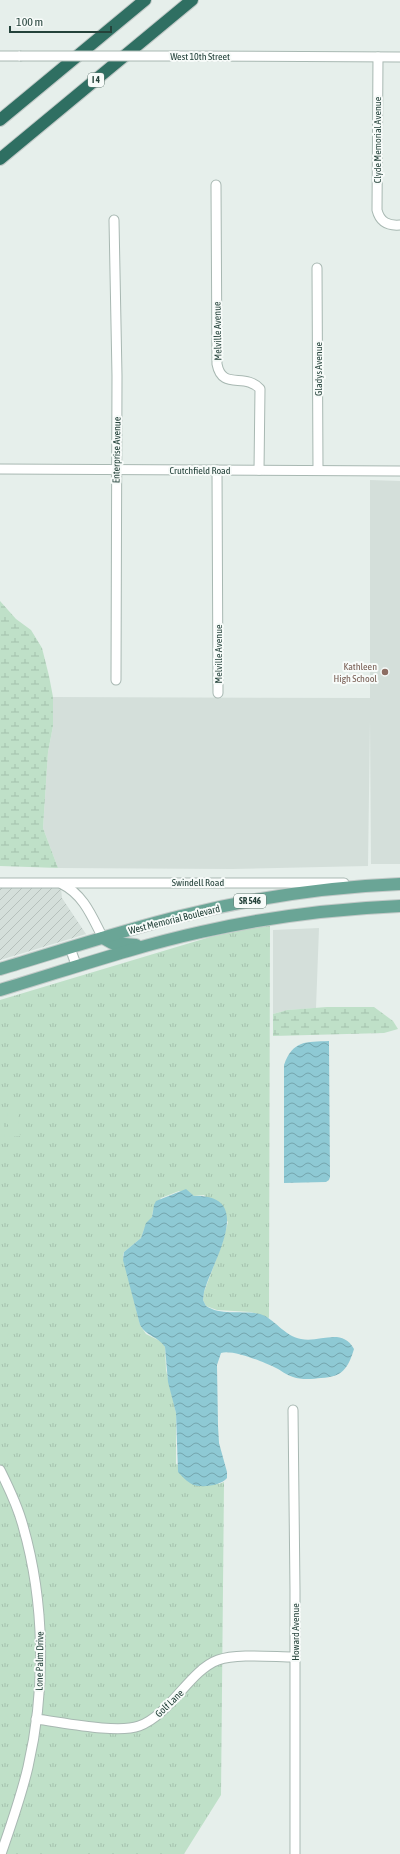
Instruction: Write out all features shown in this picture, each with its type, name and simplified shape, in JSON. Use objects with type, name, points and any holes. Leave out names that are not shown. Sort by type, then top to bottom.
[{"type":"highway","points":[[0,120],[146,0]]},
{"type":"highway","name":"I 4","points":[[0,159],[192,0]]},
{"type":"main road","name":"West Memorial Boulevard","points":[[0,969],[102,938],[182,916],[235,904],[320,891],[398,884]]},
{"type":"main road","name":"West Memorial Boulevard","points":[[0,990],[148,946],[201,932],[281,917],[346,909],[400,906]]},
{"type":"main road","points":[[102,938],[112,943],[122,945],[148,946]]},
{"type":"street","name":"West 10th Street","points":[[0,56],[400,57]]},
{"type":"street","name":"Clyde Memorial Avenue","points":[[378,57],[377,210],[383,222],[392,226],[400,225]]},
{"type":"street","name":"Melville Avenue","points":[[216,185],[217,364],[220,375],[226,379],[250,382],[260,389],[259,470]]},
{"type":"street","name":"Enterprise Avenue","points":[[114,220],[117,376],[115,469],[116,680]]},
{"type":"street","name":"Gladys Avenue","points":[[317,268],[318,470]]},
{"type":"street","name":"Crutchfield Road","points":[[0,469],[400,471]]},
{"type":"street","name":"Melville Avenue","points":[[217,470],[218,693]]},
{"type":"street","name":"Swindell Road","points":[[0,883],[398,884]]},
{"type":"street","points":[[59,883],[72,889],[85,903],[102,938]]},
{"type":"street","points":[[85,903],[84,891],[93,883]]},
{"type":"street","points":[[70,948],[77,967]]},
{"type":"street","name":"Howard Avenue","points":[[293,1410],[295,1854]]},
{"type":"street","name":"Lone Palm Drive","points":[[0,1470],[10,1491],[23,1526],[36,1588],[40,1656],[36,1719],[28,1767],[1,1854]]},
{"type":"street","name":"Golf Lane","points":[[36,1719],[116,1729],[139,1726],[155,1717],[204,1668],[217,1660],[235,1657],[294,1657]]},
{"type":"shaded area","points":[[370,480],[400,481],[400,864],[371,864],[370,721],[368,866],[232,869],[58,868],[43,828],[48,752],[53,726],[53,697],[370,698]]},
{"type":"shaded area","points":[[0,887],[61,888],[62,898],[86,934],[0,960]]},
{"type":"shaded area","points":[[319,928],[316,1008],[287,1010],[273,1014],[273,930]]},
{"type":"green space","points":[[0,601],[16,619],[31,630],[42,648],[49,676],[53,697],[53,726],[48,752],[43,828],[58,868],[0,866]]},
{"type":"green space","points":[[270,924],[269,1318],[251,1312],[217,1310],[206,1306],[203,1300],[204,1292],[222,1244],[228,1222],[204,1195],[194,1196],[188,1192],[179,1191],[161,1198],[153,1210],[152,1217],[144,1229],[141,1238],[124,1252],[123,1256],[140,1325],[146,1334],[162,1342],[165,1347],[166,1370],[176,1413],[176,1464],[219,1484],[224,1482],[221,1795],[184,1854],[0,1854],[0,1000],[210,937]]},
{"type":"green space","points":[[327,1007],[374,1007],[393,1021],[398,1029],[384,1033],[273,1036],[273,1014],[287,1010]]},
{"type":"green space","points":[[18,1112],[20,1136],[9,1137],[7,1113]]},
{"type":"green space","points":[[0,1113],[3,1113],[5,1137],[0,1137]]},
{"type":"green space","points":[[64,1838],[74,1843],[70,1854],[57,1854]]},
{"type":"water","points":[[329,1041],[330,1177],[326,1182],[284,1183],[284,1065],[292,1051],[301,1044],[307,1042]]},
{"type":"water","points":[[186,1189],[194,1196],[213,1198],[223,1206],[227,1218],[226,1232],[204,1292],[203,1300],[206,1306],[218,1311],[260,1314],[270,1319],[284,1331],[295,1337],[308,1340],[337,1337],[349,1342],[354,1349],[347,1366],[340,1373],[335,1376],[311,1379],[300,1379],[293,1377],[277,1368],[240,1354],[226,1352],[221,1353],[217,1365],[218,1426],[219,1443],[227,1472],[227,1478],[220,1483],[209,1486],[194,1485],[178,1472],[176,1413],[168,1382],[165,1347],[146,1332],[140,1325],[123,1260],[124,1252],[141,1238],[146,1223],[152,1217],[156,1201]]},
{"type":"place","name":"Kathleen High School","points":[[385,672]]}]
